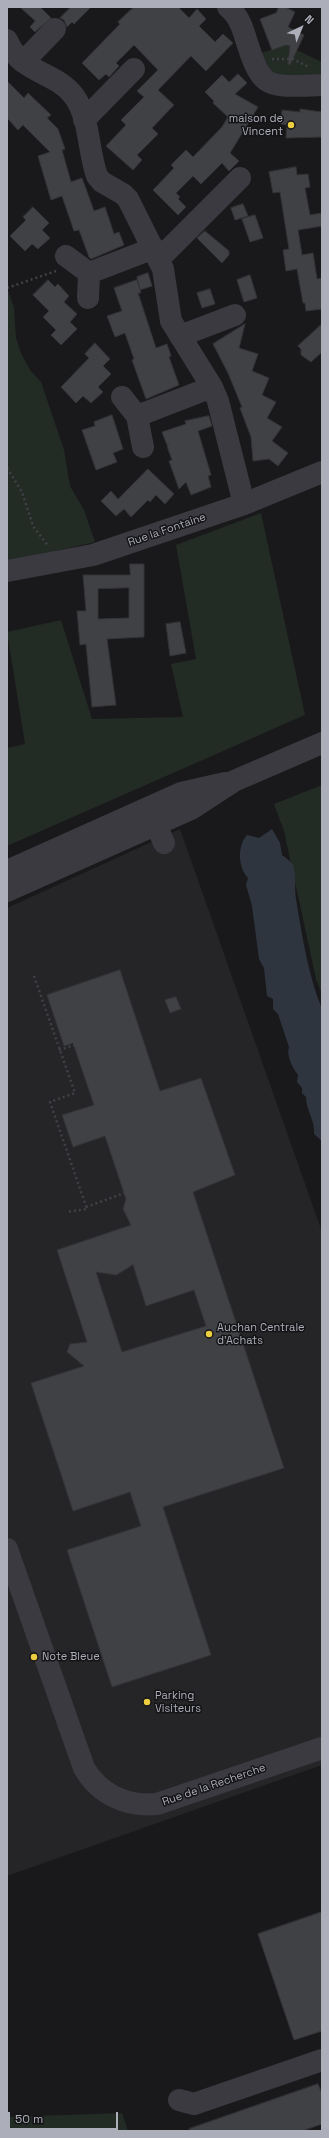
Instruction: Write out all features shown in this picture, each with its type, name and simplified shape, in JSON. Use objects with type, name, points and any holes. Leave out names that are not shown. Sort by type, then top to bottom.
[{"type":"street","points":[[228,7],[237,16],[241,24],[260,76],[270,84],[277,86],[318,78]]},
{"type":"street","points":[[23,62],[55,29]]},
{"type":"street","points":[[7,40],[13,54],[23,62],[66,88],[79,104],[97,176],[102,182],[123,194],[128,199],[156,254],[166,280],[171,321],[212,388],[218,401],[244,504]]},
{"type":"street","points":[[84,120],[134,69]]},
{"type":"street","points":[[88,298],[76,264],[156,254],[240,178]]},
{"type":"street","points":[[180,336],[235,315]]},
{"type":"street","points":[[137,416],[212,388]]},
{"type":"street","points":[[122,397],[137,416],[143,447]]},
{"type":"street","name":"Rue la Fontaine","points":[[7,571],[53,564],[93,555],[244,504],[322,472]]},
{"type":"street","points":[[7,891],[156,825],[203,802],[234,781],[322,743]]},
{"type":"street","points":[[7,871],[156,825]]},
{"type":"street","name":"Rue de la Recherche","points":[[7,1550],[82,1764],[93,1781],[111,1796],[133,1804],[157,1804],[322,1748]]},
{"type":"street","points":[[179,2100],[194,2104],[322,2060]]},
{"type":"path","points":[[254,63],[263,59],[290,58],[306,65],[318,78]]},
{"type":"path","points":[[7,288],[76,264]]},
{"type":"path","points":[[7,468],[22,492],[29,518],[47,545],[53,564]]},
{"type":"path","points":[[34,976],[75,1093],[50,1102],[86,1207]]},
{"type":"path","points":[[60,1050],[96,1038]]},
{"type":"path","points":[[66,1212],[87,1209],[86,1207],[130,1191]]},
{"type":"shaded area","points":[[286,45],[322,62],[322,76],[278,75],[270,70],[261,53]]},
{"type":"shaded area","points":[[7,287],[14,308],[16,338],[21,353],[30,370],[41,382],[64,450],[70,486],[84,510],[95,542],[7,562]]},
{"type":"shaded area","points":[[261,513],[305,715],[7,846],[7,748],[25,744],[7,632],[61,620],[92,719],[183,717],[171,664],[196,659],[176,545]]},
{"type":"shaded area","points":[[322,785],[322,994],[316,979],[284,831],[274,804]]},
{"type":"shaded area","name":"Auchan Centrale d'Achats","points":[[180,829],[322,1232],[322,1765],[7,1876],[7,908]]},
{"type":"shaded area","points":[[272,829],[280,843],[282,855],[293,865],[295,874],[296,899],[306,955],[313,983],[322,1009],[322,1141],[314,1134],[306,1097],[302,1093],[302,1088],[297,1082],[298,1075],[289,1058],[289,1047],[278,1014],[273,1009],[273,999],[267,996],[264,968],[259,959],[252,906],[246,885],[248,878],[242,868],[240,856],[242,845],[247,835],[259,838]]},
{"type":"shaded area","points":[[122,2113],[128,2131],[7,2131],[7,2117]]},
{"type":"building","points":[[20,7],[40,7],[51,18],[35,32],[30,27],[35,21]]},
{"type":"building","points":[[71,7],[91,7],[74,24],[72,22],[67,27],[64,20],[60,18]]},
{"type":"building","points":[[134,7],[178,7],[189,18],[197,9],[206,19],[199,26],[215,42],[223,34],[233,43],[206,71],[191,56],[158,90],[174,105],[152,128],[158,134],[137,155],[142,160],[133,170],[106,146],[126,125],[121,120],[144,97],[137,91],[158,70],[134,45],[116,63],[119,66],[109,77],[106,74],[99,80],[82,63],[120,24],[118,22]]},
{"type":"building","points":[[279,7],[285,7],[295,12],[288,27],[304,35],[290,65],[288,64],[290,46],[286,45],[272,50],[260,19],[276,13]]},
{"type":"building","points":[[238,74],[247,83],[235,94],[258,107],[230,153],[239,161],[229,171],[222,163],[201,184],[193,176],[176,193],[180,197],[178,199],[186,207],[178,215],[153,190],[174,168],[171,165],[186,150],[193,157],[222,127],[228,117],[213,103],[214,101],[205,92],[222,75],[229,82]]},
{"type":"building","points":[[7,81],[24,98],[28,93],[51,115],[47,118],[58,129],[65,149],[62,150],[71,182],[82,178],[94,211],[105,207],[114,234],[119,232],[124,245],[91,259],[89,257],[79,230],[74,231],[62,196],[51,200],[38,156],[50,152],[23,125],[18,130],[7,118]]},
{"type":"building","points":[[300,109],[322,112],[322,137],[286,138],[287,125],[281,124],[282,110],[300,112]]},
{"type":"building","points":[[296,167],[297,175],[308,174],[310,187],[305,188],[310,215],[322,213],[322,226],[298,230],[302,255],[313,253],[317,279],[322,278],[322,309],[306,311],[305,303],[303,303],[297,269],[286,271],[283,250],[289,249],[280,192],[273,193],[269,172]]},
{"type":"building","points":[[243,204],[248,216],[235,220],[231,208]]},
{"type":"building","points":[[33,207],[49,223],[42,230],[50,238],[38,249],[32,244],[25,251],[10,236],[26,220],[23,217]]},
{"type":"building","points":[[255,215],[263,238],[250,242],[242,219]]},
{"type":"building","points":[[205,231],[229,251],[229,255],[222,263],[197,238]]},
{"type":"building","points":[[148,273],[152,286],[140,290],[137,277]]},
{"type":"building","points":[[250,275],[257,298],[244,302],[237,280]]},
{"type":"building","points":[[48,280],[55,287],[58,284],[69,296],[64,302],[77,314],[70,322],[77,329],[61,345],[51,335],[56,330],[43,317],[49,311],[33,295]]},
{"type":"building","points":[[137,280],[141,293],[138,293],[156,348],[167,344],[171,356],[169,357],[179,385],[146,399],[132,360],[134,359],[125,333],[115,337],[107,316],[122,311],[114,288]]},
{"type":"building","points":[[210,289],[215,304],[202,308],[197,293]]},
{"type":"building","points":[[245,324],[239,348],[258,354],[252,371],[269,378],[262,395],[276,402],[267,418],[282,427],[272,441],[288,453],[278,466],[269,459],[253,461],[251,437],[240,408],[242,407],[228,373],[213,344]]},
{"type":"building","points":[[322,324],[322,352],[311,362],[301,355],[301,349],[298,346]]},
{"type":"building","points":[[95,343],[110,359],[103,366],[111,374],[98,387],[103,392],[91,403],[83,396],[76,403],[61,387],[89,358],[85,354]]},
{"type":"building","points":[[112,415],[123,449],[113,453],[117,462],[96,470],[82,430],[95,426],[94,422]]},
{"type":"building","points":[[209,416],[212,426],[198,431],[211,475],[208,476],[211,487],[191,495],[186,482],[179,489],[169,461],[172,460],[167,446],[169,444],[167,445],[162,432],[186,424],[185,421]]},
{"type":"building","points":[[148,469],[174,494],[165,504],[156,495],[150,502],[148,500],[131,517],[124,509],[116,516],[101,501],[111,491],[118,499]]},
{"type":"building","points":[[130,564],[144,564],[144,637],[107,639],[116,705],[92,707],[86,644],[80,645],[77,611],[86,611],[83,575],[130,575]],"holes":[[[129,588],[129,618],[98,619],[98,589]]]},
{"type":"building","points":[[180,622],[186,653],[170,656],[166,624]]},
{"type":"building","name":"Auchan Centrale d'Achats","points":[[120,970],[160,1091],[201,1078],[235,1175],[193,1192],[284,1468],[163,1507],[211,1655],[112,1687],[67,1550],[141,1526],[130,1492],[73,1511],[31,1383],[84,1366],[67,1352],[70,1344],[87,1342],[57,1250],[131,1225],[123,1209],[126,1199],[105,1136],[73,1147],[62,1115],[94,1105],[73,1043],[64,1046],[47,995]],"holes":[[[133,1265],[146,1306],[194,1290],[206,1326],[122,1352],[96,1272],[116,1275]]]},
{"type":"building","points":[[176,997],[181,1009],[170,1013],[165,1000]]},
{"type":"building","points":[[322,1912],[322,2031],[294,2040],[258,1934]]},
{"type":"building","points":[[318,2084],[322,2094],[322,2124],[302,2131],[190,2131],[189,2129]]},
{"type":"place","name":"maison de Vincent","points":[[291,125]]},
{"type":"place","name":"Auchan Centrale d'Achats","points":[[209,1334]]},
{"type":"place","name":"Note Bleue","points":[[34,1657]]},
{"type":"place","name":"Parking Visiteurs","points":[[147,1702]]}]
